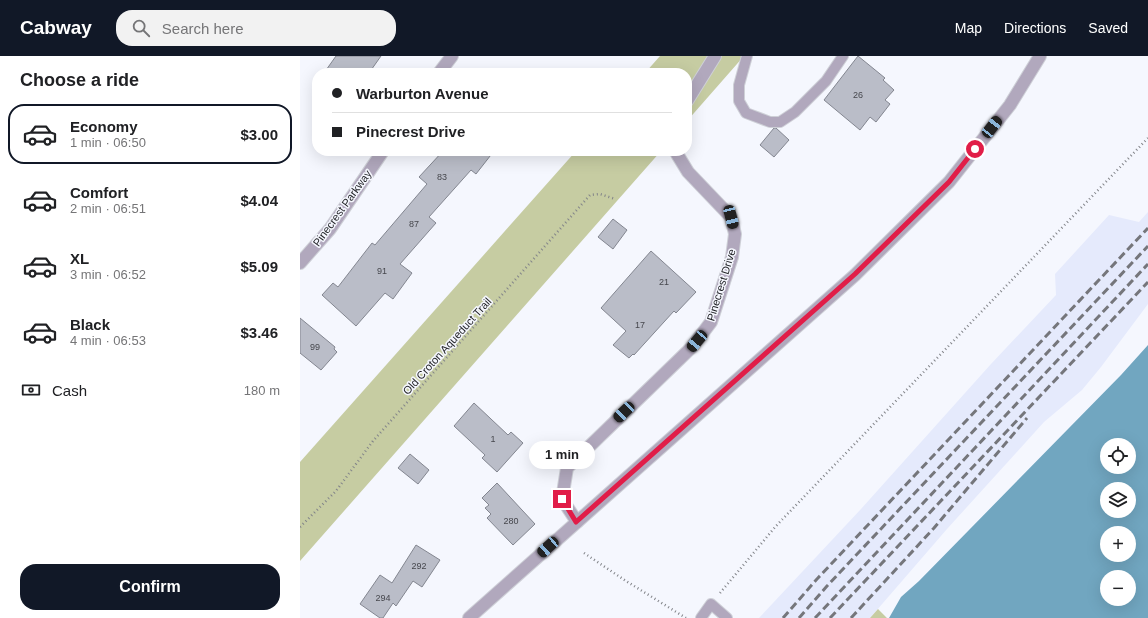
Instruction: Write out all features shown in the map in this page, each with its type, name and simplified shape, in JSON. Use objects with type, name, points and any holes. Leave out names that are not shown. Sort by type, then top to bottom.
[{"type":"street","points":[[443,68],[452,56]]},
{"type":"street","points":[[692,93],[715,56]]},
{"type":"street","points":[[469,618],[855,274],[949,182],[1010,106],[1040,56]]},
{"type":"street","name":"Pinecrest Parkway","points":[[300,263],[330,229],[379,156]]},
{"type":"street","name":"Pinecrest Drive","points":[[576,522],[562,499],[567,468],[692,347],[711,322],[732,257],[735,234],[731,217],[688,172],[679,156]]},
{"type":"lane","points":[[747,56],[739,85],[739,101],[746,113],[770,122],[780,122],[795,112],[826,81],[843,56]]},
{"type":"lane","points":[[701,618],[711,604],[727,618]]},
{"type":"path","points":[[711,604],[776,526],[1148,138]]},
{"type":"path","name":"Old Croton Aqueduct Trail","points":[[300,527],[336,491],[373,441],[590,195],[600,194],[615,199]]},
{"type":"path","points":[[584,553],[686,618]]},
{"type":"shaded area","points":[[1148,212],[1148,304],[1082,390],[1044,422],[947,529],[870,618],[759,618],[861,509],[991,364],[1056,295],[1055,274],[1109,215],[1139,222]]},
{"type":"green space","points":[[660,56],[744,56],[692,115],[692,68],[649,68]]},
{"type":"green space","points":[[572,156],[657,156],[300,561],[300,462]]},
{"type":"green space","points":[[878,609],[887,618],[870,618]]},
{"type":"water","points":[[1148,345],[1148,618],[889,618],[901,597],[919,581],[1121,375]]},
{"type":"building","points":[[336,56],[381,56],[373,68],[328,68]]},
{"type":"building","points":[[858,56],[885,78],[883,80],[894,90],[885,100],[890,104],[876,122],[870,117],[860,130],[824,100]]},
{"type":"building","points":[[774,128],[776,128],[789,140],[774,157],[760,145]]},
{"type":"building","points":[[438,156],[490,156],[476,174],[471,170],[429,217],[436,223],[400,264],[412,273],[393,299],[385,293],[356,326],[322,295],[333,283],[338,287],[372,243],[375,245],[427,184],[419,177]]},
{"type":"building","points":[[613,219],[627,230],[613,249],[598,237]]},
{"type":"building","points":[[651,251],[696,292],[676,313],[674,311],[634,355],[633,354],[629,358],[613,345],[626,331],[601,308]]},
{"type":"building","points":[[300,318],[335,347],[334,349],[337,352],[321,370],[300,353]]},
{"type":"building","points":[[474,403],[508,435],[511,432],[523,443],[497,472],[482,458],[485,455],[454,426]]},
{"type":"building","points":[[410,454],[429,470],[418,484],[398,468]]},
{"type":"building","points":[[497,483],[535,524],[513,545],[487,518],[491,514],[485,508],[489,505],[482,498]]},
{"type":"building","points":[[416,545],[440,560],[422,587],[413,581],[396,606],[393,603],[383,618],[380,618],[360,604],[380,575],[392,583]]},
{"type":"railway","points":[[783,618],[817,579],[1148,228]]},
{"type":"railway","points":[[799,618],[827,586],[1148,246]]},
{"type":"railway","points":[[815,618],[1148,264]]},
{"type":"railway","points":[[830,618],[1148,282]]},
{"type":"railway","points":[[851,618],[934,528],[1027,418]]},
{"type":"route","points":[[562,499],[576,522],[855,274],[949,182],[975,149]]}]
